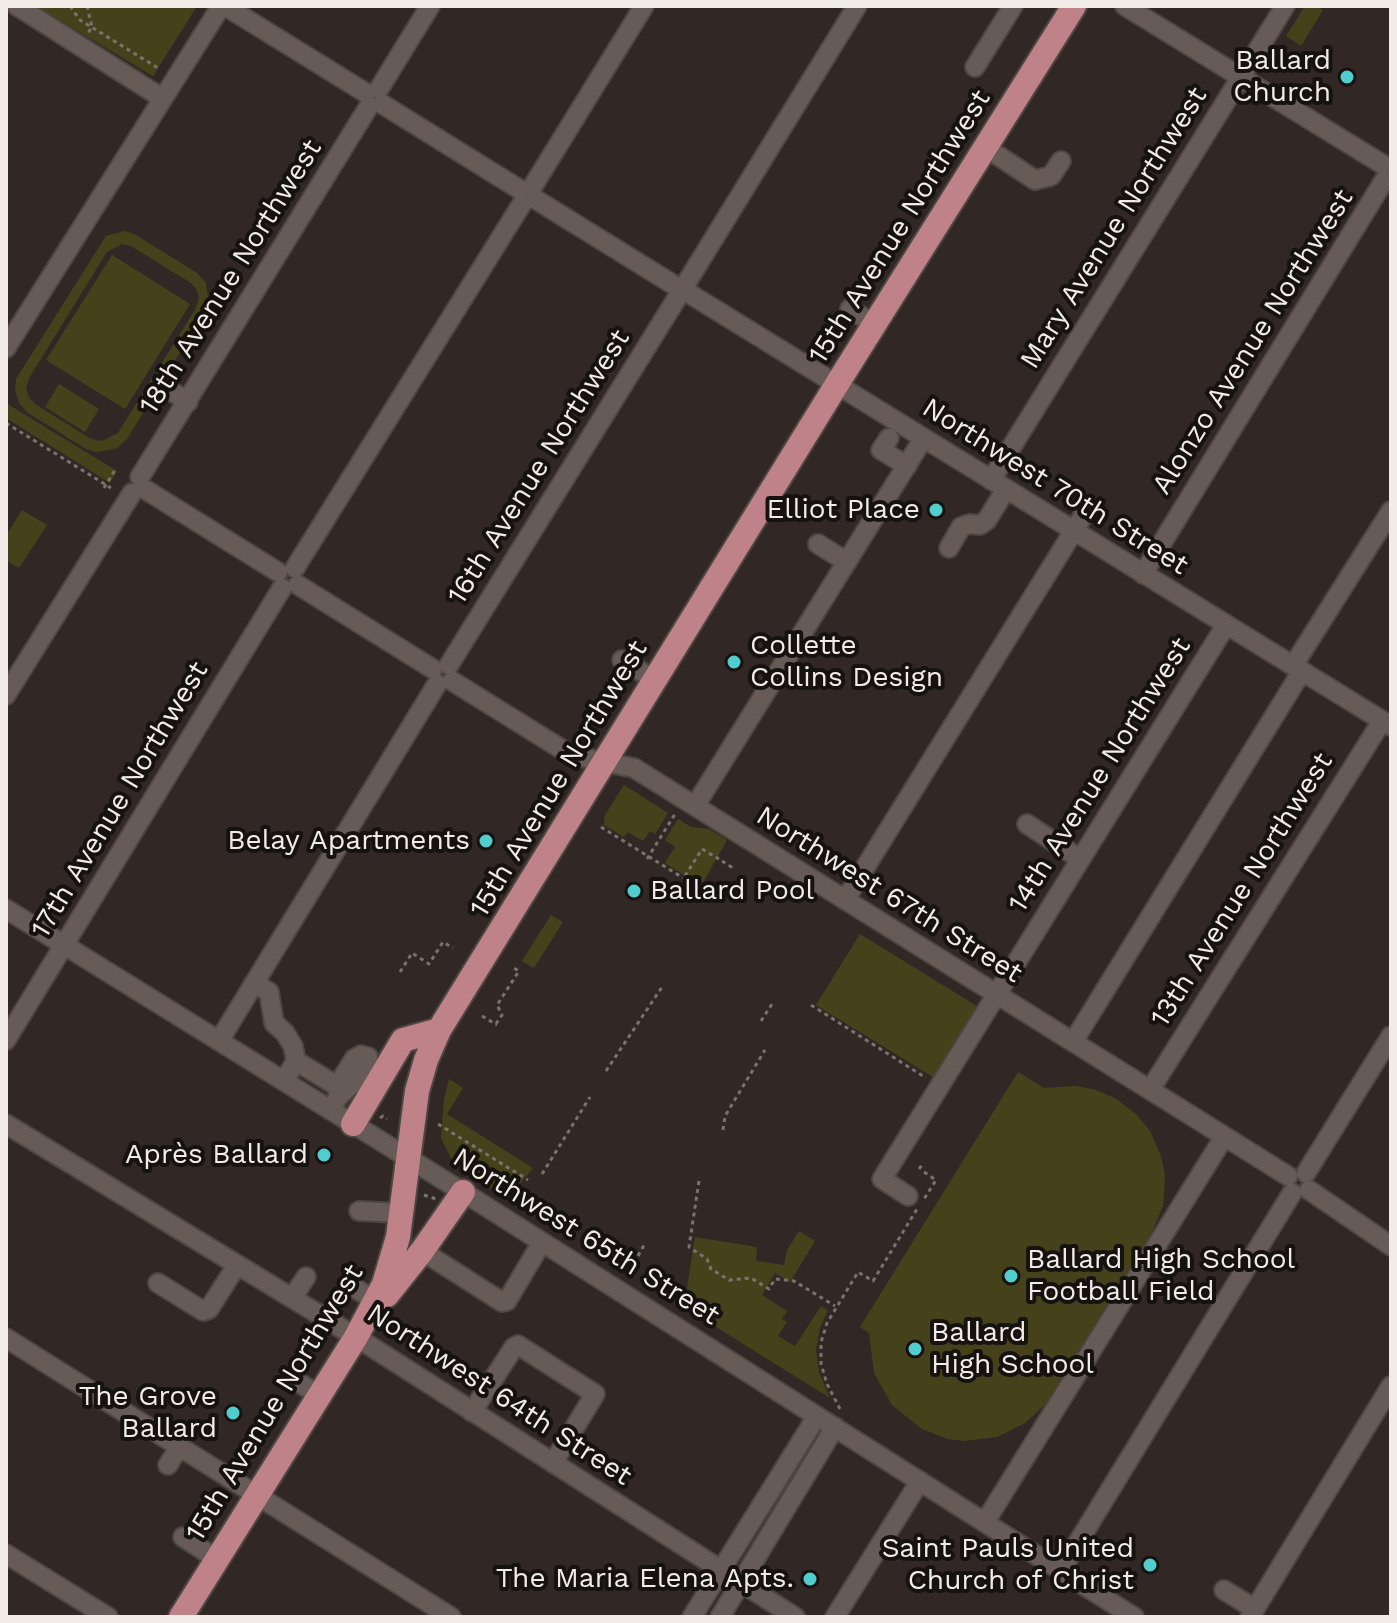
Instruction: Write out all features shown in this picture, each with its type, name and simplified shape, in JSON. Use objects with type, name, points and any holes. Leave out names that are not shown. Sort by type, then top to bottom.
[{"type":"main road","name":"15th Avenue Northwest","points":[[181,1617],[366,1319],[392,1260],[421,1075],[439,1030],[1074,6]]},
{"type":"main road","points":[[353,1124],[378,1068],[403,1040],[439,1030]]},
{"type":"main road","points":[[366,1319],[422,1251],[463,1192]]},
{"type":"street","points":[[17,6],[162,98]]},
{"type":"street","name":"18th Avenue Northwest","points":[[6,695],[139,486],[430,6]]},
{"type":"street","name":"17th Avenue Northwest","points":[[6,1040],[288,578],[644,6]]},
{"type":"street","name":"16th Avenue Northwest","points":[[219,1041],[857,6]]},
{"type":"street","points":[[975,67],[1013,6]]},
{"type":"street","points":[[1125,6],[1387,171]]},
{"type":"street","name":"Mary Avenue Northwest","points":[[949,548],[961,527],[980,525],[987,520],[998,485],[1285,6]]},
{"type":"street","points":[[6,348],[162,98],[223,8]]},
{"type":"street","name":"Northwest 70th Street","points":[[223,8],[682,290],[804,355],[837,384],[923,439],[998,485],[1078,524],[1143,574],[1386,724]]},
{"type":"street","points":[[985,147],[1035,180],[1051,176],[1061,161]]},
{"type":"street","name":"Alonzo Avenue Northwest","points":[[1143,574],[1387,171]]},
{"type":"street","points":[[850,309],[874,324]]},
{"type":"street","points":[[168,389],[188,402]]},
{"type":"street","points":[[889,438],[881,450],[907,466]]},
{"type":"street","points":[[695,806],[923,439]]},
{"type":"street","name":"Northwest 67th Street","points":[[139,486],[571,755],[634,768],[1299,1183],[1391,1246]]},
{"type":"street","points":[[1073,1042],[1391,511]]},
{"type":"street","points":[[845,900],[1078,524]]},
{"type":"street","points":[[818,544],[847,562]]},
{"type":"street","name":"14th Avenue Northwest","points":[[908,1196],[882,1179],[1226,625]]},
{"type":"street","points":[[622,660],[655,680]]},
{"type":"street","name":"13th Avenue Northwest","points":[[1150,1090],[1386,724]]},
{"type":"street","points":[[1027,824],[1080,859]]},
{"type":"street","name":"Northwest 65th Street","points":[[6,909],[284,1081],[335,1097],[353,1124],[1134,1617]]},
{"type":"street","points":[[254,983],[269,992],[274,1023],[293,1046],[296,1061],[335,1097],[357,1056],[368,1057],[378,1068]]},
{"type":"street","points":[[1061,1570],[1391,1036]]},
{"type":"street","points":[[284,1081],[296,1061]]},
{"type":"street","name":"Northwest 64th Street","points":[[6,1124],[292,1298],[366,1319],[472,1412],[795,1617]]},
{"type":"street","points":[[985,1522],[1224,1137]]},
{"type":"street","points":[[359,1211],[400,1213]]},
{"type":"street","points":[[422,1251],[502,1302],[507,1301],[542,1242]]},
{"type":"street","points":[[158,1283],[203,1311],[209,1309],[237,1265]]},
{"type":"street","points":[[292,1298],[306,1277]]},
{"type":"street","points":[[348,1284],[366,1319]]},
{"type":"street","points":[[6,1338],[451,1617]]},
{"type":"street","points":[[472,1412],[518,1345],[595,1394],[553,1463]]},
{"type":"street","points":[[293,1379],[320,1396]]},
{"type":"street","points":[[1224,1590],[1253,1613],[1391,1386]]},
{"type":"street","points":[[692,1617],[817,1416]]},
{"type":"street","points":[[720,1617],[835,1427]]},
{"type":"street","points":[[168,1465],[180,1446]]},
{"type":"street","points":[[835,1617],[920,1481]]},
{"type":"street","points":[[183,1537],[218,1560]]},
{"type":"street","points":[[6,1554],[108,1617]]},
{"type":"path","points":[[70,6],[80,20],[158,68]]},
{"type":"path","points":[[87,6],[92,27]]},
{"type":"path","points":[[6,423],[111,488]]},
{"type":"path","points":[[105,486],[115,470]]},
{"type":"path","points":[[648,858],[675,814]]},
{"type":"path","points":[[601,827],[701,889]]},
{"type":"path","points":[[787,842],[791,837]]},
{"type":"path","points":[[684,878],[702,849],[733,868]]},
{"type":"path","points":[[400,972],[412,953],[429,964],[443,942],[453,948]]},
{"type":"path","points":[[482,1016],[496,1025],[502,1015],[497,1005],[519,971],[512,967]]},
{"type":"path","points":[[606,1071],[662,987]]},
{"type":"path","points":[[761,1021],[774,1001]]},
{"type":"path","points":[[811,1005],[932,1081]]},
{"type":"path","points":[[723,1130],[725,1116],[765,1050]]},
{"type":"path","points":[[542,1174],[590,1097]]},
{"type":"path","points":[[438,1124],[528,1180]]},
{"type":"path","points":[[840,1409],[827,1384],[820,1353],[827,1323],[858,1272],[873,1281],[936,1180],[921,1169]]},
{"type":"path","points":[[699,1181],[689,1247],[707,1259],[711,1269],[729,1280],[751,1278],[769,1289],[775,1279],[794,1281],[837,1307]]},
{"type":"path","points":[[638,1256],[644,1245]]},
{"type":"shaded area","points":[[36,6],[197,6],[153,76]]},
{"type":"shaded area","points":[[1305,6],[1323,10],[1301,46],[1286,36]]},
{"type":"shaded area","points":[[125,231],[136,235],[197,273],[206,283],[209,305],[127,439],[117,448],[97,452],[86,449],[28,413],[19,403],[15,389],[16,379],[106,236]],"holes":[[[122,244],[131,246],[191,283],[199,299],[118,433],[102,441],[91,439],[35,404],[26,389],[29,378],[107,252]]]},
{"type":"shaded area","points":[[112,255],[190,304],[125,409],[46,360]]},
{"type":"shaded area","points":[[59,384],[99,409],[85,432],[45,407]]},
{"type":"shaded area","points":[[6,403],[117,471],[110,483],[6,418]]},
{"type":"shaded area","points":[[22,510],[47,525],[19,568],[6,560],[6,536]]},
{"type":"shaded area","points":[[624,785],[668,813],[655,834],[650,831],[643,841],[628,832],[624,837],[604,825],[605,815]]},
{"type":"shaded area","points":[[678,819],[691,827],[709,829],[727,840],[701,886],[665,863],[675,847],[665,840]]},
{"type":"shaded area","points":[[551,915],[563,922],[534,968],[522,961]]},
{"type":"shaded area","points":[[860,934],[980,1008],[936,1079],[816,1005]]},
{"type":"shaded area","points":[[1018,1072],[1044,1088],[1076,1086],[1096,1090],[1115,1098],[1137,1115],[1150,1131],[1161,1156],[1165,1175],[1163,1206],[1151,1234],[1044,1406],[1025,1423],[997,1437],[963,1441],[948,1439],[922,1429],[892,1405],[874,1373],[869,1333],[860,1327]]},
{"type":"shaded area","points":[[449,1079],[463,1088],[447,1114],[533,1168],[507,1199],[454,1164],[441,1138]]},
{"type":"shaded area","points":[[799,1231],[815,1241],[790,1282],[775,1273],[762,1295],[787,1311],[782,1319],[787,1322],[778,1336],[795,1346],[821,1306],[828,1310],[820,1328],[816,1350],[819,1372],[830,1398],[684,1307],[695,1237],[757,1247],[756,1261],[784,1265],[787,1250]]},
{"type":"place","name":"Ballard Church","points":[[1347,77]]},
{"type":"place","name":"Elliot Place","points":[[936,510]]},
{"type":"place","name":"Collette Collins Design","points":[[734,662]]},
{"type":"place","name":"Belay Apartments","points":[[486,841]]},
{"type":"place","name":"Ballard Pool","points":[[634,891]]},
{"type":"place","name":"Après Ballard","points":[[324,1155]]},
{"type":"place","name":"Ballard High School Football Field","points":[[1011,1276]]},
{"type":"place","name":"Ballard High School","points":[[915,1349]]},
{"type":"place","name":"The Grove Ballard","points":[[233,1413]]},
{"type":"place","name":"Saint Pauls United Church of Christ","points":[[1150,1565]]},
{"type":"place","name":"The Maria Elena Apts.","points":[[810,1579]]}]
